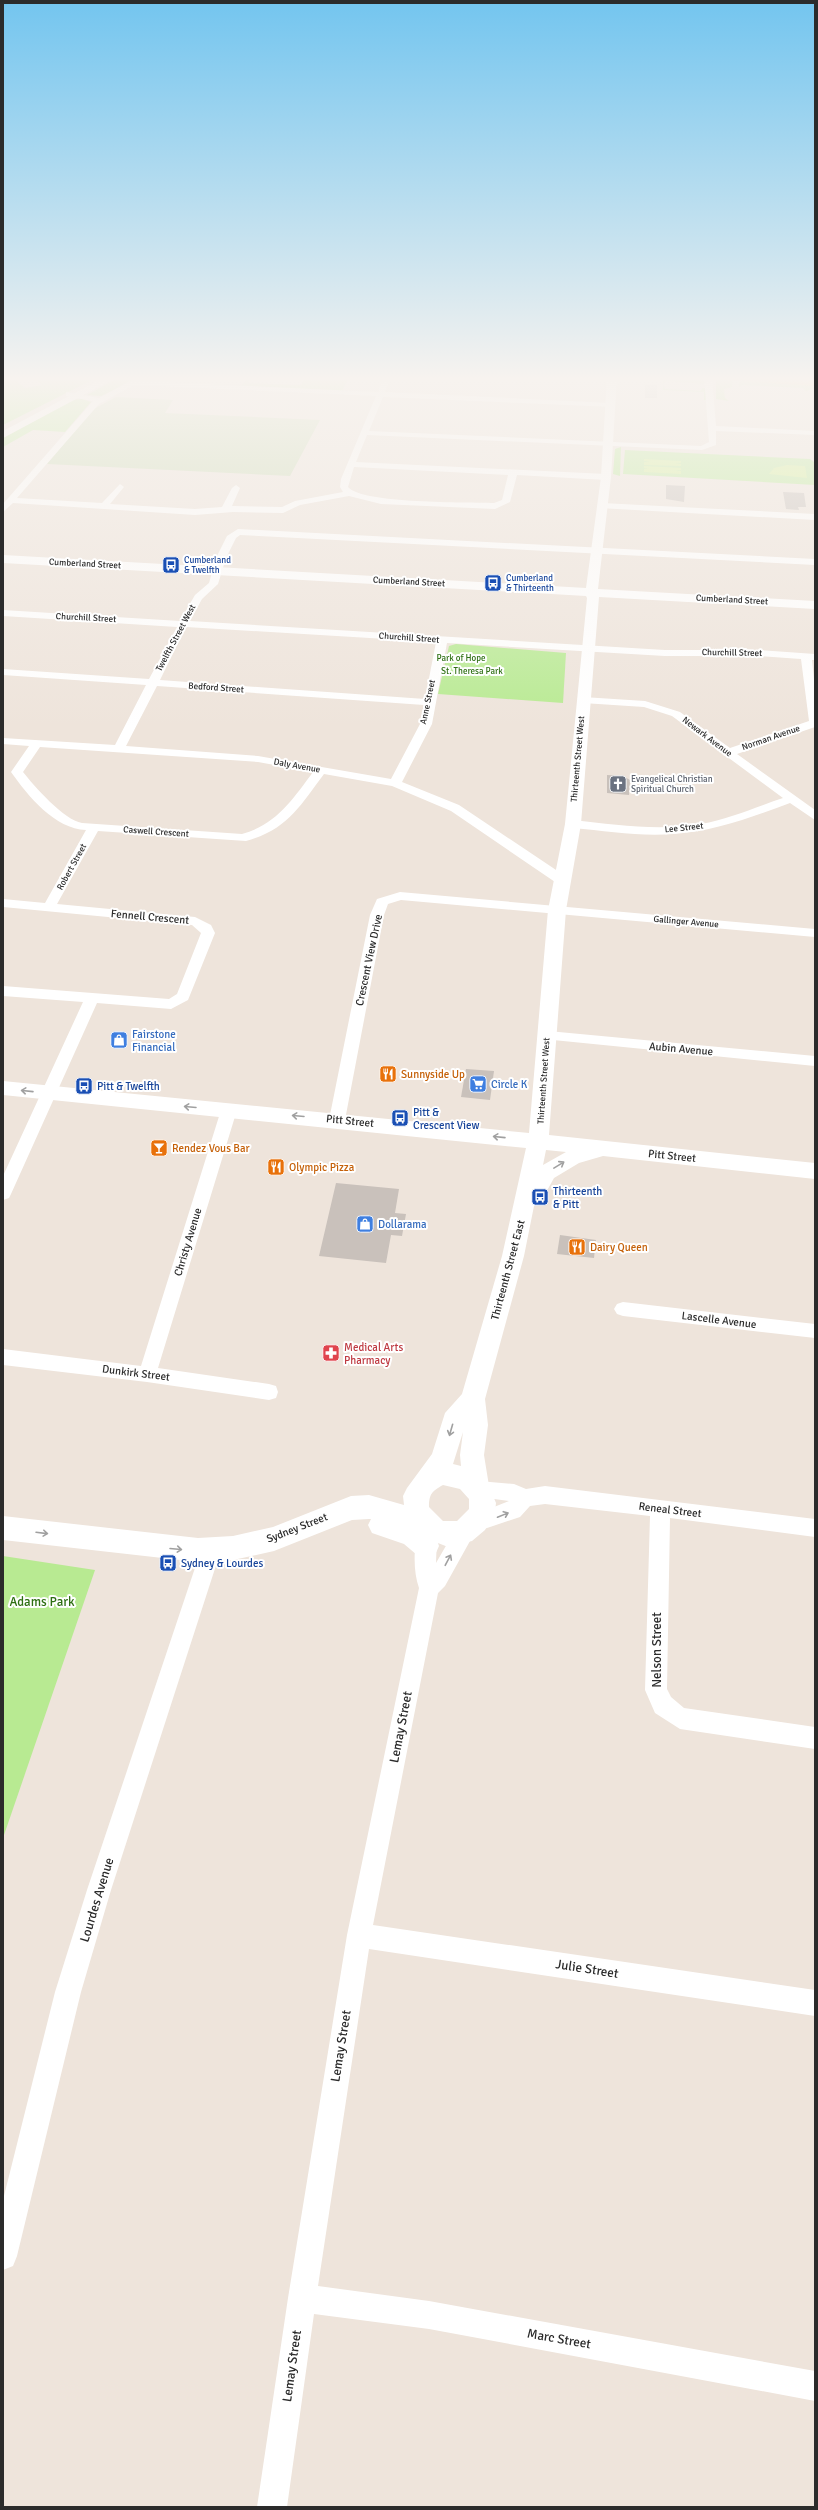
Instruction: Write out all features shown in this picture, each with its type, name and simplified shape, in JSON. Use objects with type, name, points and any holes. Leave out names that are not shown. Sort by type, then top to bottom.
[{"type":"street","points":[[3,510],[17,493]]},
{"type":"street","points":[[104,506],[115,493]]},
{"type":"street","points":[[226,509],[234,493]]},
{"type":"street","points":[[11,500],[195,512],[226,509],[283,510],[298,503],[348,493]]},
{"type":"street","points":[[350,493],[381,501],[495,506],[506,502],[508,493]]},
{"type":"street","name":"Thirteenth Street West","points":[[538,1141],[542,1117],[557,910],[573,824],[593,592],[604,493]]},
{"type":"street","points":[[602,506],[815,517]]},
{"type":"street","points":[[283,510],[284,512],[278,527],[597,550],[815,562]]},
{"type":"street","name":"Twelfth Street West","points":[[119,749],[198,597],[213,584],[232,536],[238,532],[278,527]]},
{"type":"street","name":"Cumberland Street","points":[[3,559],[815,605]]},
{"type":"street","name":"Churchill Street","points":[[3,613],[665,653],[760,653],[810,657]]},
{"type":"street","name":"Anne Street","points":[[395,783],[426,724],[428,702],[442,640]]},
{"type":"street","points":[[810,657],[813,719],[815,720]]},
{"type":"street","name":"Bedford Street","points":[[3,672],[152,684],[428,702]]},
{"type":"street","name":"Newark Avenue","points":[[583,700],[646,704],[676,714],[815,816]]},
{"type":"street","name":"Norman Avenue","points":[[728,753],[815,723]]},
{"type":"street","name":"Daly Avenue","points":[[3,741],[258,759],[395,783],[455,808],[563,881]]},
{"type":"street","name":"Caswell Crescent","points":[[37,743],[17,772],[26,785],[62,816],[75,825],[94,827],[242,838],[261,835],[282,821],[321,770]]},
{"type":"street","name":"Lee Street","points":[[573,824],[666,831],[689,830],[729,821],[791,799]]},
{"type":"street","name":"Robert Street","points":[[49,907],[94,827]]},
{"type":"street","name":"Crescent View Drive","points":[[337,1120],[377,915],[382,902],[400,896],[557,910]]},
{"type":"street","name":"Fennell Crescent","points":[[3,903],[195,921],[206,928],[208,933],[183,997],[179,1000],[164,1005],[91,1000],[3,991]]},
{"type":"street","name":"Gallinger Avenue","points":[[557,910],[815,933]]},
{"type":"street","points":[[3,1194],[91,1000]]},
{"type":"street","name":"Aubin Avenue","points":[[548,1036],[815,1061]]},
{"type":"street","name":"Pitt Street","points":[[3,1088],[337,1120],[815,1171]]},
{"type":"street","name":"Christy Avenue","points":[[147,1374],[229,1110]]},
{"type":"street","name":"Thirteenth Street East","points":[[478,1489],[472,1455],[476,1425],[473,1399],[522,1219],[538,1141]]},
{"type":"street","points":[[522,1219],[546,1173],[573,1158],[601,1149]]},
{"type":"street","name":"Lascelle Avenue","points":[[623,1309],[815,1331]]},
{"type":"street","name":"Dunkirk Street","points":[[3,1357],[147,1374],[269,1392]]},
{"type":"street","name":"Thirteenth Street East","points":[[428,1480],[443,1458],[454,1420],[473,1399]]},
{"type":"street","points":[[470,1527],[483,1505],[478,1489],[467,1478],[454,1474],[440,1474],[428,1480],[419,1490],[416,1502],[418,1514],[425,1532],[444,1534],[470,1527],[513,1511],[525,1498]]},
{"type":"street","name":"Reneal Street","points":[[478,1489],[514,1493],[525,1498],[545,1495],[815,1528]]},
{"type":"street","name":"Sydney Street","points":[[3,1528],[161,1548],[211,1550],[233,1548],[274,1539],[351,1508],[369,1507],[425,1532]]},
{"type":"street","name":"Nelson Street","points":[[660,1508],[656,1690],[662,1705],[680,1718],[815,1738]]},
{"type":"street","name":"Lemay Street","points":[[429,1588],[438,1579],[470,1527]]},
{"type":"street","name":"Lemay Street","points":[[272,2507],[302,2298],[359,1935],[429,1588],[425,1576],[425,1532]]},
{"type":"street","name":"Lourdes Avenue","points":[[3,2256],[68,1992],[99,1890],[211,1550]]},
{"type":"street","name":"Julie Street","points":[[359,1935],[815,2003]]},
{"type":"street","name":"Marc Street","points":[[302,2298],[429,2315],[815,2386]]},
{"type":"green space","name":"St. Theresa Park","points":[[456,644],[566,653],[563,703],[438,694],[449,646]]},
{"type":"green space","name":"Adams Park","points":[[3,1556],[95,1570],[3,1838]]},
{"type":"building","points":[[666,493],[685,493],[684,502],[666,499]]},
{"type":"building","points":[[783,493],[804,493],[806,507],[798,507],[799,510],[786,509]]},
{"type":"building","name":"Evangelical Christian Spiritual Church","points":[[607,775],[623,776],[630,780],[629,795],[607,793]]},
{"type":"building","name":"Circle K","points":[[466,1069],[494,1071],[490,1100],[461,1097]]},
{"type":"building","name":"Dollarama","points":[[336,1183],[399,1189],[395,1213],[406,1214],[402,1236],[391,1235],[386,1263],[319,1256]]},
{"type":"building","name":"Dairy Queen","points":[[560,1235],[596,1240],[594,1258],[557,1254]]},
{"type":"place","name":"Cumberland & Twelfth","points":[[171,565]]},
{"type":"place","name":"Cumberland & Thirteenth","points":[[493,583]]},
{"type":"place","name":"Evangelical Christian Spiritual Church","points":[[618,784]]},
{"type":"place","name":"Fairstone Financial","points":[[119,1040]]},
{"type":"place","name":"Sunnyside Up","points":[[388,1074]]},
{"type":"place","name":"Circle K","points":[[478,1084]]},
{"type":"place","name":"Pitt & Twelfth","points":[[84,1086]]},
{"type":"place","name":"Pitt & Crescent View","points":[[400,1118]]},
{"type":"place","name":"Rendez Vous Bar","points":[[159,1148]]},
{"type":"place","name":"Olympic Pizza","points":[[276,1167]]},
{"type":"place","name":"Thirteenth & Pitt","points":[[540,1197]]},
{"type":"place","name":"Dollarama","points":[[365,1224]]},
{"type":"place","name":"Dairy Queen","points":[[577,1247]]},
{"type":"place","name":"Medical Arts Pharmacy","points":[[331,1353]]},
{"type":"place","name":"Sydney & Lourdes","points":[[168,1563]]},
{"type":"park label","name":"Park of Hope","points":[[461,658]]}]
